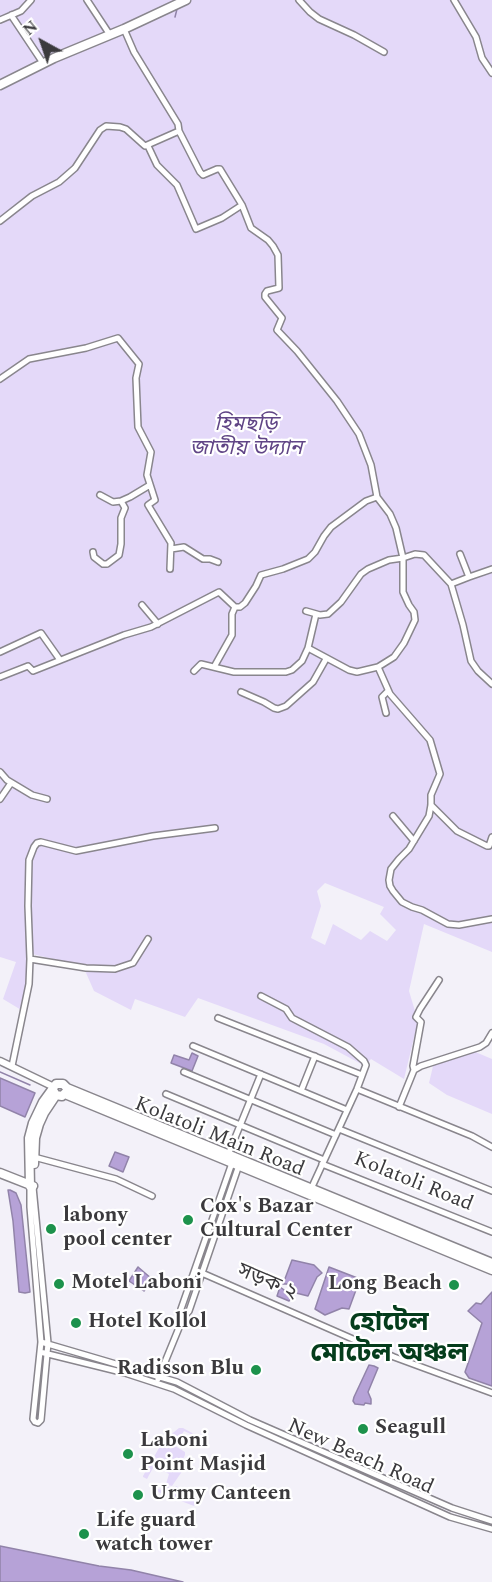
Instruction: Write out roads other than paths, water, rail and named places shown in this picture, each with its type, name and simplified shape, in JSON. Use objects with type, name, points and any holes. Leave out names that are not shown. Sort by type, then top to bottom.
[{"type":"main road","points":[[0,85],[43,63],[186,0]]},
{"type":"main road","points":[[31,1186],[35,1138],[39,1124],[59,1091]]},
{"type":"main road","points":[[31,1186],[28,1157],[31,1131],[43,1102],[59,1091]]},
{"type":"main road","name":"Kolatoli Main Road","points":[[59,1091],[127,1116],[492,1270]]},
{"type":"main road","name":"Kolatoli Main Road","points":[[233,1161],[311,1188],[492,1263]]},
{"type":"main road","points":[[0,1173],[31,1186]]},
{"type":"street","points":[[0,20],[21,11],[31,0]]},
{"type":"street","points":[[87,0],[110,35]]},
{"type":"street","points":[[299,0],[319,19],[354,34],[384,52]]},
{"type":"street","points":[[454,0],[476,37],[482,58],[492,73]]},
{"type":"street","points":[[11,15],[43,63]]},
{"type":"street","points":[[124,29],[134,52],[178,124],[179,131],[200,172],[203,175],[220,169],[242,206],[251,228],[271,242],[278,255],[279,288],[267,291],[265,297],[282,318],[277,330],[337,401],[359,434],[371,465],[376,497],[390,514],[396,528],[403,558],[403,592],[415,615],[415,624],[398,653],[378,667],[357,672],[326,659],[308,648]]},
{"type":"street","points":[[0,221],[32,196],[59,182],[75,168],[100,129],[106,126],[126,129],[145,146],[148,146],[157,165],[177,185],[196,229],[242,206]]},
{"type":"street","points":[[148,146],[179,131]]},
{"type":"street","points":[[0,379],[29,359],[86,348],[118,338],[139,364],[136,378],[138,427],[151,452],[147,475],[155,500],[148,505],[171,543],[170,569]]},
{"type":"street","points":[[100,495],[113,502],[121,501],[150,484]]},
{"type":"street","points":[[0,677],[28,666],[33,671],[158,624],[219,592],[234,607],[240,607],[245,603],[261,575],[308,559],[332,527],[366,501],[376,497]]},
{"type":"street","points":[[93,552],[103,564],[107,564],[119,555],[121,518],[125,508],[121,501]]},
{"type":"street","points":[[171,549],[184,547],[203,559],[218,562]]},
{"type":"street","points":[[306,611],[325,615],[333,610],[347,595],[361,574],[368,569],[397,558],[415,554],[424,555],[451,584],[471,661],[492,684]]},
{"type":"street","points":[[460,554],[469,577]]},
{"type":"street","points":[[451,584],[492,569]]},
{"type":"street","points":[[142,605],[158,624]]},
{"type":"street","points":[[214,667],[232,635],[234,607]]},
{"type":"street","points":[[194,671],[201,664],[234,672],[286,672],[297,666],[308,648],[316,614]]},
{"type":"street","points":[[0,652],[41,633],[60,660]]},
{"type":"street","points":[[241,692],[274,708],[286,706],[313,682],[326,659]]},
{"type":"street","points":[[378,667],[388,691],[425,734],[432,746],[440,774],[432,790],[431,806],[426,823],[392,869],[390,886],[397,897],[407,905],[448,924],[459,925],[492,919]]},
{"type":"street","points":[[386,713],[382,697],[388,691]]},
{"type":"street","points":[[0,772],[11,783],[32,795],[47,799]]},
{"type":"street","points":[[0,799],[11,783]]},
{"type":"street","points":[[431,806],[457,831],[487,846],[492,837]]},
{"type":"street","points":[[393,816],[414,841]]},
{"type":"street","points":[[12,1066],[29,984],[29,860],[37,843],[76,851],[153,836],[215,828]]},
{"type":"street","points":[[30,959],[86,968],[115,969],[133,963],[148,939]]},
{"type":"street","points":[[399,1107],[414,1070],[421,1022],[416,1017],[439,980]]},
{"type":"street","points":[[218,1018],[362,1075],[366,1065],[364,1060],[348,1047],[292,1018],[286,1009],[261,996]]},
{"type":"street","points":[[414,1070],[480,1047],[486,1043],[492,1033]]},
{"type":"street","points":[[193,1046],[347,1110]]},
{"type":"street","points":[[301,1091],[315,1056]]},
{"type":"street","points":[[0,1061],[59,1091]]},
{"type":"street","points":[[184,1072],[336,1135]]},
{"type":"street","points":[[158,1379],[183,1318],[189,1311],[220,1220],[240,1126],[261,1074]]},
{"type":"street","name":"Kolatoli Road","points":[[311,1188],[362,1075]]},
{"type":"street","points":[[357,1089],[472,1136],[492,1147]]},
{"type":"street","points":[[166,1094],[323,1162]]},
{"type":"street","name":"Kolatoli Road","points":[[339,1128],[492,1191]]},
{"type":"street","points":[[34,1157],[116,1179],[152,1196]]},
{"type":"street","points":[[183,1318],[181,1309],[233,1161]]},
{"type":"street","name":"Kolatoli Road","points":[[323,1162],[492,1232]]},
{"type":"street","points":[[31,1186],[48,1343],[41,1420],[38,1422],[33,1419],[41,1342],[31,1219],[31,1186]]},
{"type":"street","points":[[212,1218],[220,1220]]},
{"type":"street","name":"সড়ক ২","points":[[195,1270],[394,1357],[492,1393]]},
{"type":"street","name":"New Beach Road","points":[[41,1342],[158,1379]]},
{"type":"street","name":"New Beach Road","points":[[40,1352],[177,1382],[220,1408],[250,1420],[450,1517],[492,1529]]},
{"type":"street","name":"New Beach Road","points":[[281,1437],[452,1508],[492,1521]]},
{"type":"street","points":[[450,1517],[452,1508]]},
{"type":"waterway","points":[[175,17],[177,9]]},
{"type":"waterway","points":[[0,1072],[30,1085]]},
{"type":"place","name":"Cox's Bazar Cultural Center","points":[[188,1220]]},
{"type":"place","name":"labony pool center","points":[[51,1229]]},
{"type":"place","name":"Motel Laboni","points":[[59,1284]]},
{"type":"place","name":"Long Beach","points":[[454,1285]]},
{"type":"place","name":"Hotel Kollol","points":[[76,1323]]},
{"type":"place","name":"Radisson Blu","points":[[256,1370]]},
{"type":"place","name":"Seagull","points":[[363,1429]]},
{"type":"place","name":"Laboni Point Masjid","points":[[128,1454]]},
{"type":"place","name":"Urmy Canteen","points":[[138,1495]]},
{"type":"place","name":"Life guard watch tower","points":[[84,1534]]},
{"type":"district","name":"হোটেল মোটেল অঞ্চল","points":[[389,1340]]},
{"type":"park label","name":"হিমছড়ি জাতীয় উদ্যান","points":[[246,438]]}]
